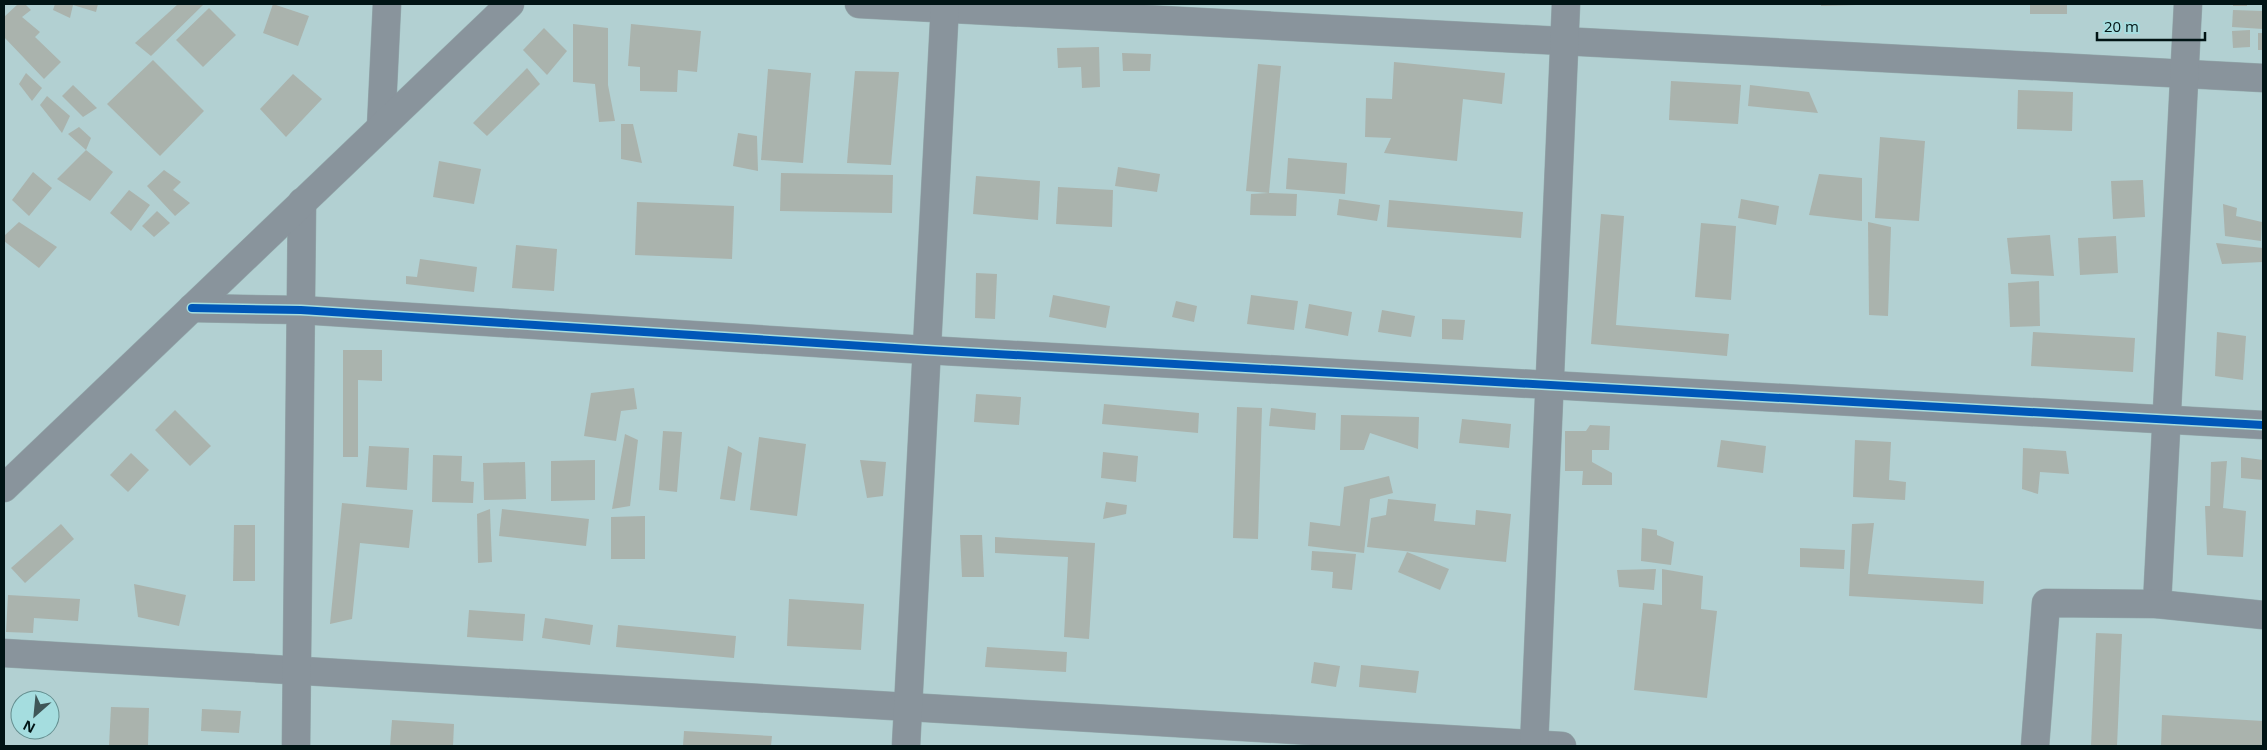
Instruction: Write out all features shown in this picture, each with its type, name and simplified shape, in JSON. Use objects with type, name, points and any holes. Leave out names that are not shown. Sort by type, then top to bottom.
[{"type":"street","points":[[381,127],[387,4]]},
{"type":"street","points":[[4,488],[510,4]]},
{"type":"street","points":[[859,4],[945,6],[2263,78]]},
{"type":"street","points":[[1534,745],[1566,4]]},
{"type":"street","points":[[2157,604],[2188,4]]},
{"type":"street","points":[[906,746],[945,6]]},
{"type":"street","points":[[296,746],[302,202]]},
{"type":"street","points":[[192,308],[301,310],[926,350],[2263,425]]},
{"type":"street","points":[[2036,746],[2046,603],[2157,604],[2263,615]]},
{"type":"street","points":[[4,654],[1562,746]]},
{"type":"building","points":[[18,4],[25,4],[31,10],[22,17],[40,32],[35,37],[61,62],[44,79],[4,37],[4,17]]},
{"type":"building","points":[[55,4],[98,4],[96,12],[73,5],[70,18],[53,10]]},
{"type":"building","points":[[178,4],[204,4],[151,56],[135,43]]},
{"type":"building","points":[[273,4],[309,16],[298,46],[263,33]]},
{"type":"building","points":[[1821,4],[1856,4],[1856,5],[1821,6]]},
{"type":"building","points":[[2030,4],[2067,4],[2067,14],[2030,14]]},
{"type":"building","points":[[2233,4],[2247,4],[2247,6],[2233,6]]},
{"type":"building","points":[[209,8],[236,35],[203,67],[176,40]]},
{"type":"building","points":[[2233,10],[2263,11],[2263,29],[2232,27]]},
{"type":"building","points":[[573,24],[608,28],[608,85],[615,121],[599,122],[595,84],[573,82]]},
{"type":"building","points":[[631,24],[701,31],[697,72],[678,70],[677,92],[640,91],[640,67],[628,66]]},
{"type":"building","points":[[544,28],[567,51],[547,75],[523,50]]},
{"type":"building","points":[[2250,30],[2250,47],[2233,48],[2232,31]]},
{"type":"building","points":[[2258,33],[2263,33],[2263,50],[2258,50]]},
{"type":"building","points":[[1099,47],[1100,87],[1082,88],[1081,67],[1058,68],[1057,48]]},
{"type":"building","points":[[1122,53],[1151,54],[1150,71],[1123,71]]},
{"type":"building","points":[[153,60],[204,111],[160,156],[107,104]]},
{"type":"building","points":[[1394,62],[1505,73],[1502,104],[1463,99],[1457,161],[1384,153],[1391,138],[1365,137],[1366,98],[1392,99]]},
{"type":"building","points":[[1258,64],[1281,66],[1269,193],[1246,191]]},
{"type":"building","points":[[527,68],[540,84],[487,136],[473,123]]},
{"type":"building","points":[[768,69],[811,73],[803,163],[761,160]]},
{"type":"building","points":[[855,71],[899,72],[891,165],[847,163]]},
{"type":"building","points":[[26,73],[42,88],[32,101],[19,84]]},
{"type":"building","points":[[293,74],[322,99],[286,137],[260,109]]},
{"type":"building","points":[[1671,81],[1741,85],[1738,124],[1669,120]]},
{"type":"building","points":[[73,85],[97,108],[83,117],[62,96]]},
{"type":"building","points":[[1750,85],[1809,92],[1818,113],[1748,106]]},
{"type":"building","points":[[2018,90],[2073,92],[2072,131],[2017,129]]},
{"type":"building","points":[[47,96],[70,116],[62,133],[40,105]]},
{"type":"building","points":[[621,124],[633,124],[642,163],[621,159]]},
{"type":"building","points":[[79,127],[91,138],[86,150],[68,134]]},
{"type":"building","points":[[738,133],[757,136],[758,171],[733,166]]},
{"type":"building","points":[[1880,137],[1925,141],[1919,221],[1875,218]]},
{"type":"building","points":[[86,150],[113,172],[90,201],[57,179]]},
{"type":"building","points":[[1288,158],[1347,163],[1345,194],[1286,189]]},
{"type":"building","points":[[439,161],[481,169],[474,204],[433,197]]},
{"type":"building","points":[[1118,167],[1160,174],[1157,192],[1115,186]]},
{"type":"building","points":[[164,170],[181,182],[173,190],[190,203],[175,216],[147,186]]},
{"type":"building","points":[[33,172],[52,188],[29,216],[12,200]]},
{"type":"building","points":[[781,173],[893,175],[892,213],[780,211]]},
{"type":"building","points":[[1819,174],[1862,178],[1862,221],[1809,215]]},
{"type":"building","points":[[976,176],[1040,181],[1038,220],[973,214]]},
{"type":"building","points":[[2143,180],[2145,217],[2113,219],[2111,181]]},
{"type":"building","points":[[1058,187],[1113,190],[1112,227],[1056,224]]},
{"type":"building","points":[[129,190],[150,205],[131,231],[110,213]]},
{"type":"building","points":[[1251,194],[1297,194],[1296,216],[1250,215]]},
{"type":"building","points":[[1339,199],[1380,205],[1377,221],[1337,215]]},
{"type":"building","points":[[1741,199],[1779,206],[1776,225],[1738,218]]},
{"type":"building","points":[[1389,200],[1523,212],[1521,238],[1387,227]]},
{"type":"building","points":[[637,202],[734,206],[732,259],[635,255]]},
{"type":"building","points":[[2223,204],[2237,208],[2236,216],[2262,222],[2261,241],[2225,236]]},
{"type":"building","points":[[157,211],[170,223],[154,237],[142,226]]},
{"type":"building","points":[[1601,214],[1624,216],[1616,325],[1729,334],[1727,356],[1591,344]]},
{"type":"building","points":[[19,222],[57,247],[39,268],[4,241],[4,236]]},
{"type":"building","points":[[1868,222],[1891,227],[1888,316],[1869,315]]},
{"type":"building","points":[[1701,223],[1736,226],[1731,300],[1695,297]]},
{"type":"building","points":[[2050,235],[2054,276],[2011,274],[2007,238]]},
{"type":"building","points":[[2116,236],[2118,273],[2080,275],[2078,238]]},
{"type":"building","points":[[2216,243],[2263,248],[2263,262],[2222,264]]},
{"type":"building","points":[[516,245],[557,249],[554,291],[512,288]]},
{"type":"building","points":[[420,259],[477,267],[474,292],[406,284],[406,276],[417,277]]},
{"type":"building","points":[[976,273],[997,274],[995,319],[975,318]]},
{"type":"building","points":[[2039,281],[2040,326],[2010,327],[2008,283]]},
{"type":"building","points":[[1053,295],[1110,306],[1106,328],[1049,317]]},
{"type":"building","points":[[1251,295],[1298,301],[1294,330],[1247,324]]},
{"type":"building","points":[[1176,301],[1197,306],[1194,322],[1172,317]]},
{"type":"building","points":[[1309,304],[1352,312],[1348,336],[1305,328]]},
{"type":"building","points":[[1382,310],[1415,316],[1411,337],[1378,332]]},
{"type":"building","points":[[1442,319],[1465,320],[1463,340],[1442,339]]},
{"type":"building","points":[[2033,332],[2135,338],[2133,372],[2031,366]]},
{"type":"building","points":[[2217,332],[2246,336],[2243,380],[2215,376]]},
{"type":"building","points":[[343,350],[382,350],[382,381],[358,380],[358,457],[343,457]]},
{"type":"building","points":[[634,388],[637,409],[621,411],[616,441],[584,436],[591,393]]},
{"type":"building","points":[[976,394],[1021,397],[1019,425],[974,422]]},
{"type":"building","points":[[1104,404],[1199,413],[1198,433],[1102,424]]},
{"type":"building","points":[[1237,407],[1262,408],[1258,539],[1233,538]]},
{"type":"building","points":[[1271,408],[1316,413],[1315,430],[1269,426]]},
{"type":"building","points":[[175,410],[211,446],[190,466],[155,430]]},
{"type":"building","points":[[1341,415],[1419,417],[1418,449],[1370,433],[1364,450],[1340,450]]},
{"type":"building","points":[[1462,419],[1511,424],[1509,448],[1459,443]]},
{"type":"building","points":[[1590,425],[1610,426],[1609,450],[1592,450],[1592,462],[1612,473],[1612,485],[1582,485],[1583,471],[1565,471],[1565,431],[1586,431]]},
{"type":"building","points":[[663,431],[682,432],[677,492],[659,490]]},
{"type":"building","points":[[625,434],[638,440],[630,506],[612,509]]},
{"type":"building","points":[[759,437],[806,444],[797,516],[750,510]]},
{"type":"building","points":[[1721,440],[1766,446],[1763,473],[1717,467]]},
{"type":"building","points":[[1855,440],[1891,442],[1889,480],[1906,482],[1905,500],[1853,497]]},
{"type":"building","points":[[369,446],[409,448],[407,490],[366,487]]},
{"type":"building","points":[[728,446],[742,453],[735,501],[720,499]]},
{"type":"building","points":[[2023,448],[2066,451],[2069,474],[2040,472],[2038,494],[2022,489]]},
{"type":"building","points":[[1103,452],[1138,456],[1136,482],[1101,478]]},
{"type":"building","points":[[131,453],[149,470],[128,492],[110,475]]},
{"type":"building","points":[[433,455],[462,456],[461,481],[474,482],[473,503],[432,502]]},
{"type":"building","points":[[2241,457],[2263,460],[2263,480],[2241,478]]},
{"type":"building","points":[[595,460],[595,500],[551,501],[551,461]]},
{"type":"building","points":[[860,460],[886,462],[883,496],[867,498]]},
{"type":"building","points":[[2227,461],[2223,508],[2246,511],[2243,557],[2207,555],[2205,506],[2210,506],[2211,462]]},
{"type":"building","points":[[525,462],[526,499],[484,500],[483,463]]},
{"type":"building","points":[[1389,476],[1393,493],[1370,499],[1364,553],[1308,546],[1310,522],[1340,526],[1344,487]]},
{"type":"building","points":[[1388,499],[1436,504],[1434,521],[1475,525],[1476,510],[1511,514],[1506,562],[1367,547],[1371,518],[1386,515]]},
{"type":"building","points":[[1106,502],[1127,505],[1126,514],[1103,519]]},
{"type":"building","points":[[342,503],[413,510],[409,548],[360,543],[352,619],[330,624]]},
{"type":"building","points":[[490,509],[492,562],[478,563],[477,514]]},
{"type":"building","points":[[502,509],[589,519],[586,546],[499,536]]},
{"type":"building","points":[[645,516],[645,559],[611,559],[611,517]]},
{"type":"building","points":[[1874,523],[1868,574],[1984,581],[1983,604],[1849,596],[1852,524]]},
{"type":"building","points":[[61,524],[74,539],[25,583],[11,568]]},
{"type":"building","points":[[234,525],[255,525],[255,581],[233,581]]},
{"type":"building","points":[[1642,528],[1657,530],[1657,535],[1674,542],[1671,565],[1641,561]]},
{"type":"building","points":[[960,535],[982,535],[984,577],[962,577]]},
{"type":"building","points":[[995,537],[1095,543],[1089,639],[1064,637],[1068,557],[995,553]]},
{"type":"building","points":[[1800,548],[1845,550],[1844,569],[1800,567]]},
{"type":"building","points":[[1312,551],[1356,554],[1352,590],[1332,588],[1333,572],[1311,570]]},
{"type":"building","points":[[1407,552],[1449,569],[1440,590],[1398,572]]},
{"type":"building","points":[[1656,569],[1654,590],[1619,587],[1617,570]]},
{"type":"building","points":[[1662,569],[1703,576],[1701,609],[1717,611],[1707,698],[1634,690],[1643,603],[1662,605]]},
{"type":"building","points":[[134,584],[186,595],[179,626],[138,617]]},
{"type":"building","points":[[8,595],[80,599],[78,621],[34,618],[33,633],[6,632]]},
{"type":"building","points":[[789,599],[864,604],[861,650],[787,646]]},
{"type":"building","points":[[469,610],[525,614],[523,641],[467,637]]},
{"type":"building","points":[[545,618],[593,625],[590,645],[542,638]]},
{"type":"building","points":[[618,625],[736,636],[734,658],[616,647]]},
{"type":"building","points":[[2096,633],[2122,634],[2117,746],[2091,746]]},
{"type":"building","points":[[987,647],[1067,652],[1066,672],[985,667]]},
{"type":"building","points":[[1314,662],[1340,666],[1336,687],[1311,683]]},
{"type":"building","points":[[1361,665],[1419,671],[1416,693],[1359,687]]},
{"type":"building","points":[[111,707],[149,708],[148,746],[109,746]]},
{"type":"building","points":[[202,709],[241,711],[239,733],[201,731]]},
{"type":"building","points":[[2162,715],[2263,721],[2263,746],[2161,746]]},
{"type":"building","points":[[392,720],[454,724],[453,746],[390,746]]},
{"type":"building","points":[[684,731],[772,736],[771,746],[683,746]]},
{"type":"cycle path","points":[[192,308],[301,310],[926,350],[2263,425]]}]
